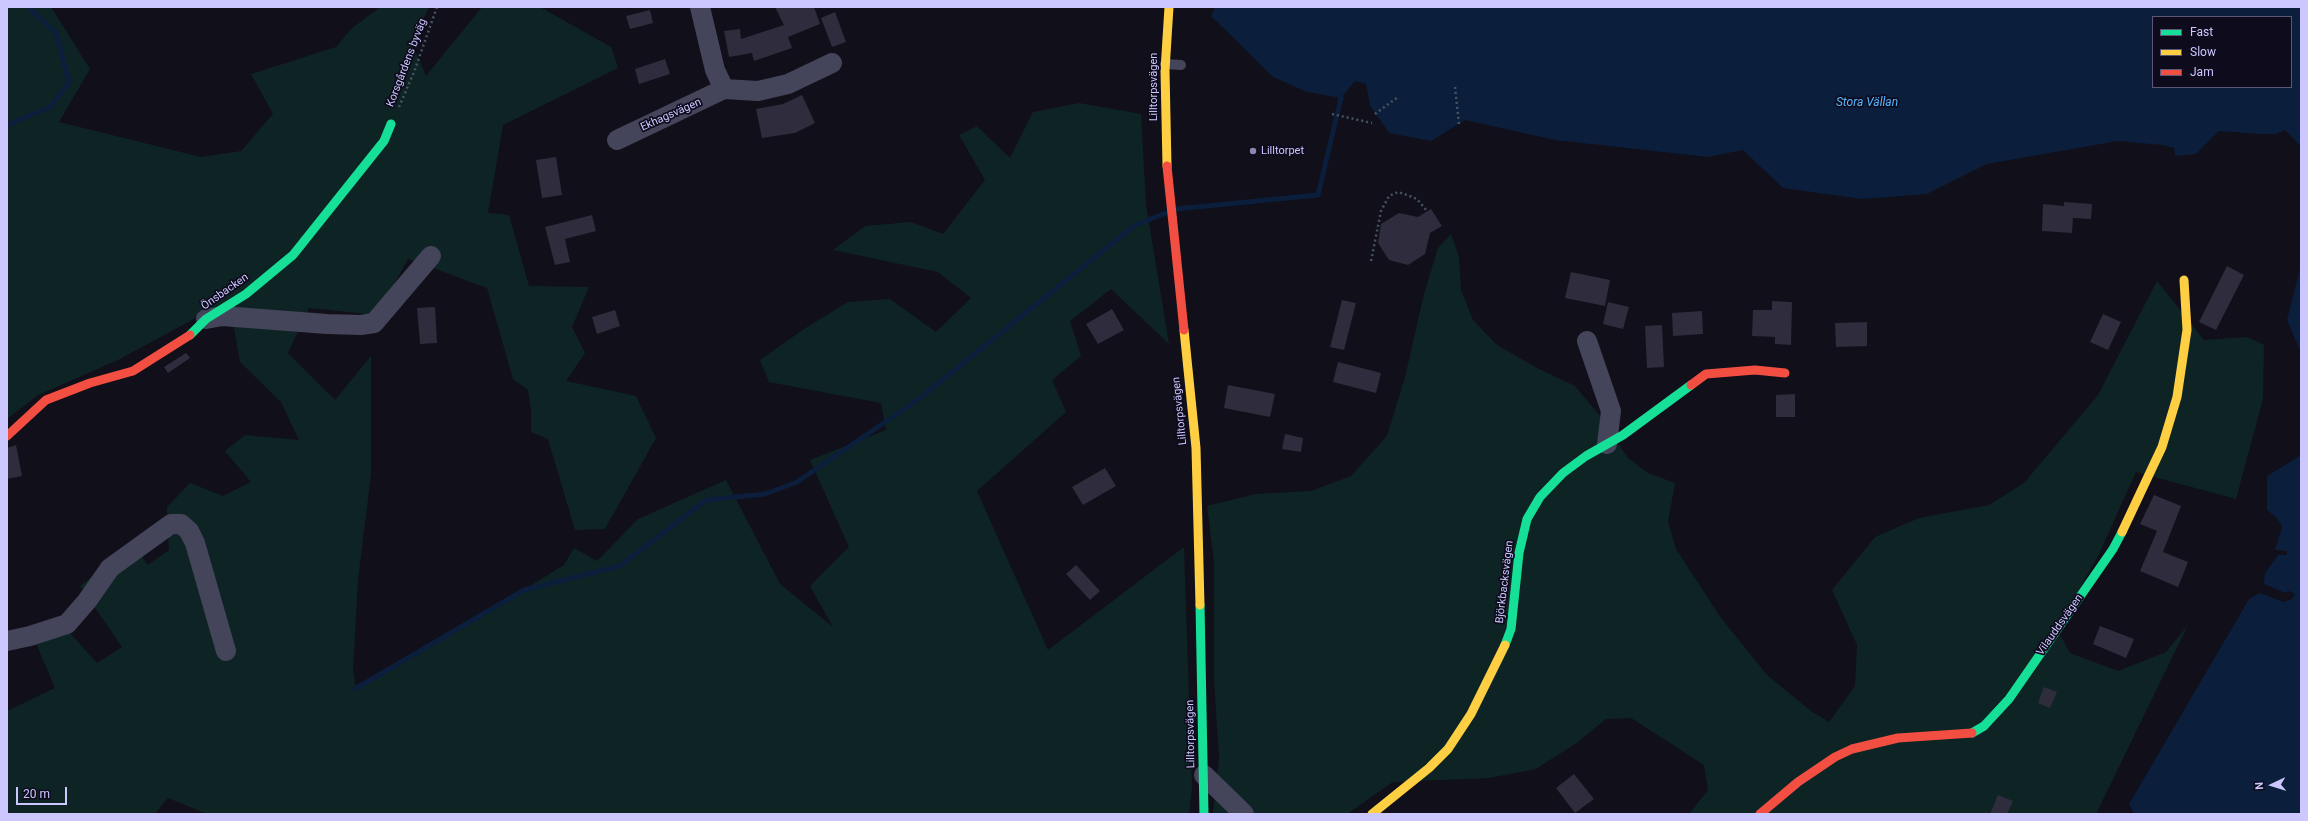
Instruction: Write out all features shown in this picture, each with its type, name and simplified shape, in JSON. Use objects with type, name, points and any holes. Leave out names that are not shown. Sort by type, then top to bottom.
[{"type":"street","points":[[700,7],[715,70],[724,89]]},
{"type":"street","name":"Lilltorpsvägen","points":[[1169,7],[1166,64],[1168,193],[1196,448],[1204,814]]},
{"type":"street","name":"Ekhagsvägen","points":[[617,140],[724,89],[752,91],[788,84],[832,63]]},
{"type":"street","name":"Önsbacken","points":[[7,436],[46,400],[90,383],[133,371],[187,338],[206,319],[246,294],[293,255],[384,142],[391,124]]},
{"type":"street","points":[[206,319],[222,316],[327,324],[361,325],[374,323],[431,256]]},
{"type":"street","name":"Vilauddsvägen","points":[[1760,814],[1798,782],[1835,757],[1852,749],[1898,738],[1971,733],[1984,726],[2001,709],[2113,549],[2150,476],[2162,447],[2177,397],[2187,330],[2184,280]]},
{"type":"street","points":[[1587,341],[1611,411],[1607,444]]},
{"type":"street","name":"Björkbacksvägen","points":[[1372,814],[1429,768],[1448,749],[1471,714],[1501,655],[1511,629],[1515,606],[1519,553],[1527,519],[1531,510],[1563,473],[1586,456],[1623,435],[1706,374],[1755,370],[1785,373]]},
{"type":"street","points":[[7,641],[30,636],[66,624],[87,601],[110,568],[171,524],[181,524],[189,531],[195,543],[226,651]]},
{"type":"street","points":[[1204,775],[1244,814]]},
{"type":"lane","points":[[1166,64],[1181,65]]},
{"type":"lane","points":[[1168,193],[1183,191]]},
{"type":"path","name":"Korsgårdens byväg","points":[[391,124],[414,72],[437,7]]},
{"type":"path","points":[[1455,87],[1459,124]]},
{"type":"path","points":[[1375,114],[1398,97]]},
{"type":"path","points":[[1332,114],[1372,123]]},
{"type":"path","points":[[1371,261],[1381,211],[1389,196],[1398,192],[1407,194],[1417,199],[1427,211]]},
{"type":"green space","points":[[7,7],[51,7],[90,69],[59,122],[201,157],[241,151],[273,114],[251,74],[336,47],[351,29],[380,7],[429,7],[412,43],[426,76],[482,7],[540,7],[611,47],[618,68],[503,125],[488,213],[509,215],[529,286],[589,287],[572,327],[585,353],[566,381],[636,396],[656,438],[605,529],[575,530],[548,439],[531,432],[531,411],[528,390],[513,379],[487,288],[408,259],[377,315],[309,308],[288,353],[335,400],[371,356],[371,474],[358,580],[353,670],[356,689],[435,644],[564,565],[574,548],[597,561],[638,519],[726,480],[780,584],[833,627],[810,586],[849,547],[810,460],[886,430],[881,403],[769,382],[760,360],[804,329],[848,302],[890,299],[936,332],[971,298],[938,272],[833,250],[865,226],[911,222],[943,234],[985,180],[959,135],[977,126],[1010,158],[1033,112],[1079,103],[1141,114],[1146,205],[1169,344],[1111,289],[1070,321],[1081,356],[1052,380],[1066,412],[977,491],[1048,650],[1184,547],[1192,787],[1189,814],[207,814],[168,798],[155,814],[7,814],[7,711],[55,688],[33,636],[60,622],[97,663],[122,647],[80,586],[133,544],[148,565],[169,550],[167,507],[190,483],[223,496],[251,482],[225,451],[245,435],[299,440],[281,402],[240,362],[234,328],[218,306],[118,360],[38,395],[7,419]]},
{"type":"green space","points":[[1451,234],[1459,258],[1461,290],[1473,320],[1497,345],[1539,369],[1575,386],[1601,417],[1628,458],[1648,473],[1675,483],[1668,522],[1676,549],[1721,618],[1767,675],[1811,711],[1829,722],[1855,686],[1857,645],[1832,590],[1875,537],[1919,518],[1989,505],[2024,483],[2098,395],[2157,281],[2204,340],[2247,337],[2264,345],[2263,399],[2236,499],[2136,472],[2099,554],[2057,629],[2070,653],[2118,671],[2166,652],[2188,625],[2096,814],[1689,814],[1708,790],[1704,765],[1631,718],[1606,719],[1578,742],[1536,769],[1489,778],[1393,782],[1347,814],[1213,814],[1219,758],[1214,680],[1214,562],[1207,506],[1256,494],[1311,491],[1351,476],[1387,436],[1405,377],[1424,294],[1438,248]]},
{"type":"water","name":"Stora Vällan","points":[[1215,7],[2301,7],[2301,147],[2285,130],[2276,134],[2219,131],[2196,154],[2175,156],[2174,148],[2162,145],[2118,141],[1987,164],[1927,194],[1862,199],[1783,188],[1743,150],[1708,157],[1555,140],[1465,120],[1431,141],[1389,133],[1370,106],[1366,84],[1355,81],[1341,98],[1307,92],[1273,77],[1211,16]]},
{"type":"water","points":[[2301,264],[2301,353],[2287,320]]},
{"type":"water","points":[[2301,455],[2301,814],[2134,814],[2129,804],[2249,599],[2260,593],[2283,602],[2292,599],[2295,594],[2289,591],[2285,593],[2264,584],[2265,573],[2278,555],[2287,555],[2287,551],[2275,550],[2282,527],[2277,518],[2267,510],[2267,476]]},
{"type":"building","points":[[775,7],[814,7],[820,24],[788,37],[792,48],[754,61],[752,53],[729,57],[724,31],[740,29],[741,39],[784,25]]},
{"type":"building","points":[[650,10],[653,23],[630,29],[626,16]]},
{"type":"building","points":[[835,12],[846,42],[832,47],[821,18]]},
{"type":"building","points":[[665,59],[670,74],[639,84],[635,69]]},
{"type":"building","points":[[802,95],[815,123],[795,133],[762,138],[756,109],[783,104]]},
{"type":"building","points":[[556,157],[562,195],[542,198],[536,160]]},
{"type":"building","points":[[2064,202],[2092,204],[2091,219],[2073,218],[2072,233],[2042,231],[2043,204],[2064,206]]},
{"type":"building","points":[[1431,209],[1442,226],[1430,233],[1425,254],[1408,265],[1389,260],[1378,243],[1381,224],[1399,213],[1418,217]]},
{"type":"building","points":[[592,215],[596,231],[565,239],[570,262],[555,265],[545,227]]},
{"type":"building","points":[[2227,266],[2244,275],[2216,330],[2199,322]]},
{"type":"building","points":[[1571,272],[1610,280],[1605,306],[1565,298]]},
{"type":"building","points":[[1342,300],[1356,303],[1344,350],[1330,347]]},
{"type":"building","points":[[1772,301],[1792,302],[1791,345],[1775,344],[1775,337],[1752,336],[1753,310],[1772,310]]},
{"type":"building","points":[[1608,302],[1629,307],[1623,329],[1603,324]]},
{"type":"building","points":[[435,307],[437,343],[420,344],[417,308]]},
{"type":"building","points":[[1112,309],[1124,330],[1098,344],[1086,324]]},
{"type":"building","points":[[615,310],[620,326],[597,334],[592,317]]},
{"type":"building","points":[[1702,311],[1703,334],[1673,336],[1672,313]]},
{"type":"building","points":[[2103,314],[2121,322],[2108,350],[2090,342]]},
{"type":"building","points":[[1867,322],[1867,346],[1836,347],[1835,323]]},
{"type":"building","points":[[1662,325],[1664,367],[1647,368],[1645,326]]},
{"type":"building","points":[[186,353],[190,358],[168,373],[164,367]]},
{"type":"building","points":[[1338,362],[1381,373],[1376,393],[1333,382]]},
{"type":"building","points":[[1228,385],[1275,394],[1270,417],[1224,408]]},
{"type":"building","points":[[1795,394],[1795,417],[1776,417],[1776,395]]},
{"type":"building","points":[[1285,434],[1303,438],[1301,452],[1282,449]]},
{"type":"building","points":[[16,445],[22,476],[7,479],[7,448]]},
{"type":"building","points":[[1105,468],[1116,486],[1083,505],[1072,487]]},
{"type":"building","points":[[2154,495],[2181,506],[2163,552],[2188,562],[2178,587],[2140,571],[2157,531],[2140,524]]},
{"type":"building","points":[[1076,565],[1100,591],[1090,600],[1066,574]]},
{"type":"building","points":[[2100,626],[2134,639],[2126,658],[2093,644]]},
{"type":"building","points":[[2044,687],[2057,692],[2050,708],[2038,703]]},
{"type":"building","points":[[1574,774],[1594,799],[1575,813],[1556,788]]},
{"type":"building","points":[[1998,795],[2013,801],[2007,814],[1990,814]]},
{"type":"waterway","points":[[7,125],[50,107],[69,83],[56,33],[28,7]]},
{"type":"waterway","points":[[1176,209],[1318,195],[1341,98]]},
{"type":"waterway","points":[[355,689],[524,590],[620,566],[706,500],[765,494],[797,482],[916,401],[1135,225],[1166,213]]},
{"type":"traffic: fast","points":[[190,335],[206,319],[246,294],[293,255],[384,141],[391,124]]},
{"type":"traffic: fast","points":[[1505,645],[1511,629],[1519,553],[1527,519],[1540,497],[1563,473],[1586,456],[1623,435],[1691,385]]},
{"type":"traffic: fast","points":[[1972,733],[1984,726],[2009,699],[2113,549],[2122,532]]},
{"type":"traffic: fast","points":[[1200,605],[1204,814]]},
{"type":"traffic: slow","points":[[1167,166],[1165,70],[1169,7]]},
{"type":"traffic: slow","points":[[2122,532],[2162,447],[2177,397],[2187,330],[2184,280]]},
{"type":"traffic: slow","points":[[1184,330],[1196,448],[1200,605]]},
{"type":"traffic: slow","points":[[1372,814],[1429,768],[1448,749],[1471,714],[1505,645]]},
{"type":"traffic: jam","points":[[1167,166],[1184,330]]},
{"type":"traffic: jam","points":[[7,436],[46,400],[90,383],[133,371],[190,335]]},
{"type":"traffic: jam","points":[[1691,385],[1706,374],[1755,370],[1785,373]]},
{"type":"traffic: jam","points":[[1760,814],[1798,782],[1835,757],[1852,749],[1898,738],[1972,733]]},
{"type":"place","name":"Lilltorpet","points":[[1253,151]]}]
